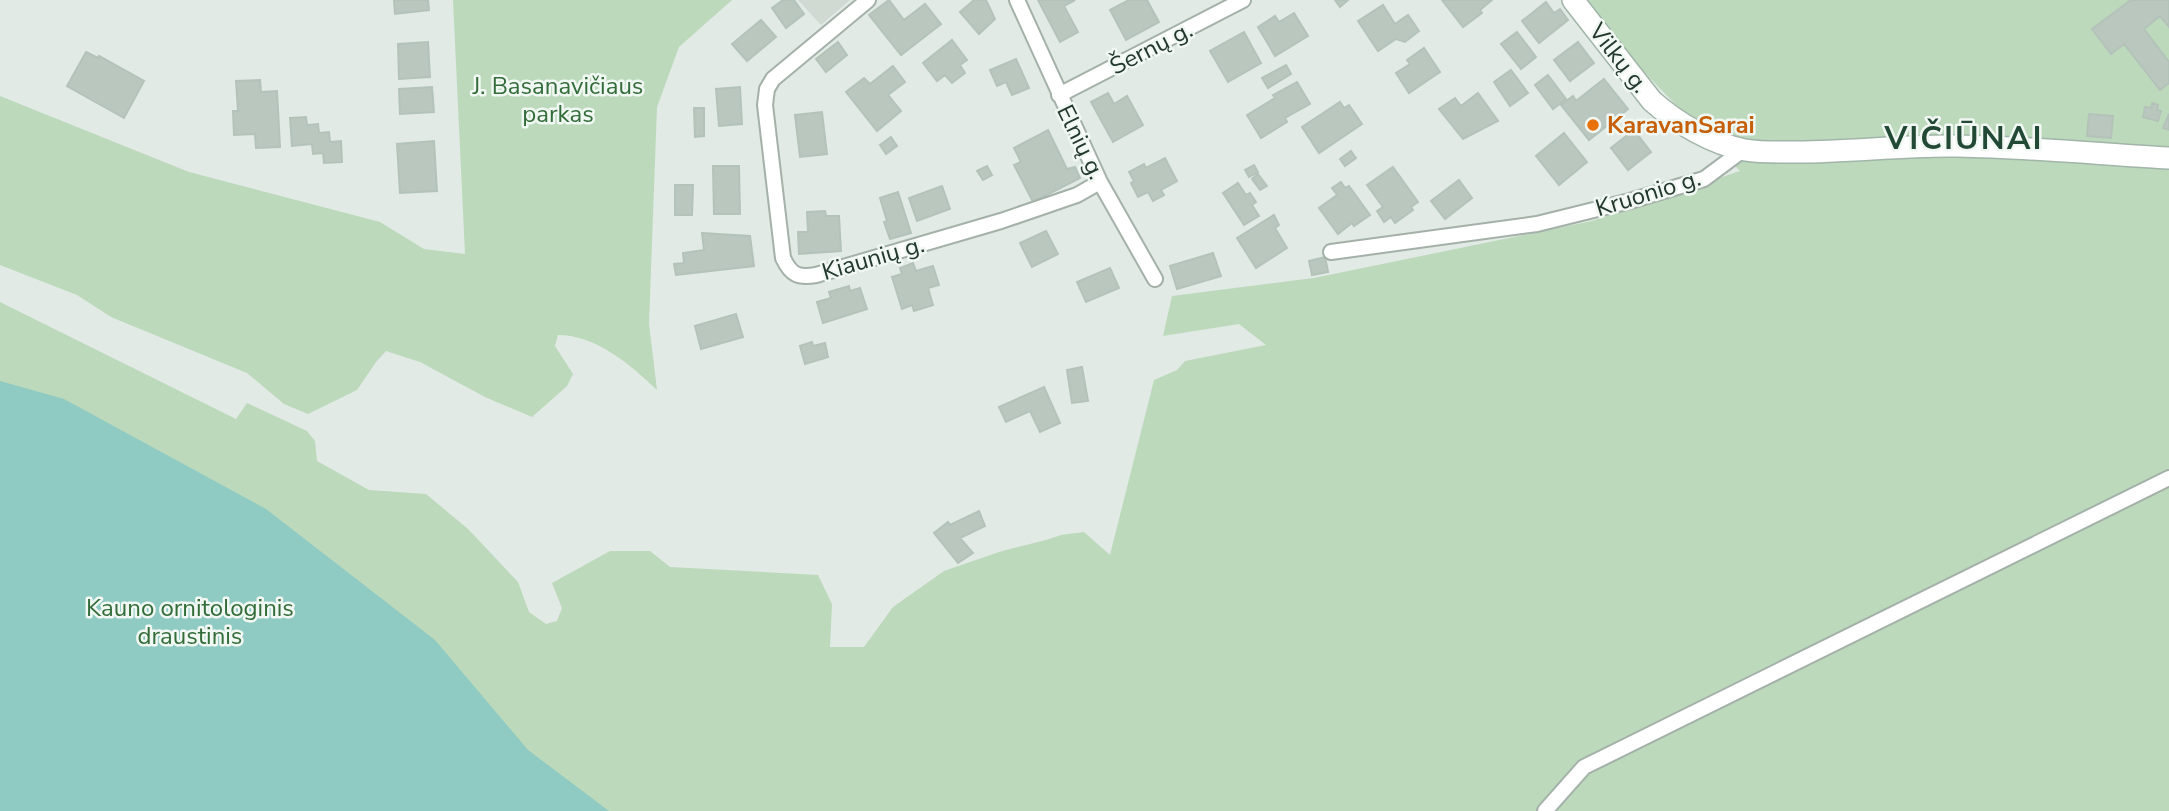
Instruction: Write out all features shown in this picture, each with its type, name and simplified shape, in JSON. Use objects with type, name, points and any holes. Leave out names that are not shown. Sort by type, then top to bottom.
[{"type":"street","name":"Kiaunių g.","points":[[867,0],[773,79],[767,89],[765,105],[783,258],[794,274],[803,277],[816,275],[1001,222],[1077,195],[1100,182]]},
{"type":"street","name":"Elnių g.","points":[[1017,0],[1100,182],[1155,279]]},
{"type":"street","name":"Šernų g.","points":[[1059,95],[1243,0]]},
{"type":"street","name":"Vilkų g.","points":[[1573,0],[1658,106],[1676,120],[1718,142],[1744,150]]},
{"type":"street","points":[[1744,150],[1815,152],[1956,146],[2169,158]]},
{"type":"street","name":"Kruonio g.","points":[[1331,252],[1537,224],[1704,179],[1744,150]]},
{"type":"street","points":[[1545,811],[1584,767],[2169,478]]},
{"type":"shaded area","points":[[798,0],[850,0],[821,25]]},
{"type":"green space","name":"J. Basanavičiaus parkas","points":[[453,0],[732,0],[679,47],[657,107],[649,324],[657,390],[612,353],[586,340],[558,335],[555,346],[573,374],[567,386],[532,417],[485,397],[420,362],[386,351],[357,390],[308,414],[284,404],[247,373],[111,317],[77,295],[0,265],[0,96],[189,172],[380,222],[424,249],[465,254]]},
{"type":"green space","points":[[1584,0],[2169,0],[2169,811],[0,811],[0,302],[236,419],[247,403],[307,431],[315,441],[317,461],[369,490],[426,494],[468,529],[518,582],[529,612],[546,624],[557,621],[562,608],[552,583],[610,551],[650,551],[670,567],[818,575],[832,604],[830,647],[864,647],[893,607],[944,571],[1002,551],[1061,535],[1084,532],[1110,555],[1154,380],[1177,370],[1185,361],[1266,345],[1239,324],[1163,336],[1172,296],[1314,278],[1592,221],[1740,171],[1614,41]]},
{"type":"water","name":"Kauno ornitologinis draustinis","points":[[0,381],[64,399],[266,509],[435,640],[528,750],[609,811],[0,811]]},
{"type":"building","points":[[394,0],[428,0],[429,10],[395,14]]},
{"type":"building","points":[[783,0],[794,0],[804,14],[786,28],[772,8]]},
{"type":"building","points":[[889,0],[904,20],[925,4],[941,24],[901,55],[869,15]]},
{"type":"building","points":[[974,0],[986,0],[995,19],[979,34],[960,12]]},
{"type":"building","points":[[1038,0],[1075,0],[1064,6],[1078,32],[1060,42]]},
{"type":"building","points":[[1129,0],[1147,0],[1159,22],[1126,40],[1110,10]]},
{"type":"building","points":[[1335,0],[1348,0],[1340,7]]},
{"type":"building","points":[[1442,0],[1492,0],[1480,10],[1482,13],[1463,27]]},
{"type":"building","points":[[2131,0],[2169,0],[2169,27],[2160,16],[2144,29],[2169,62],[2169,83],[2160,90],[2124,44],[2111,54],[2092,29]]},
{"type":"building","points":[[1546,2],[1554,13],[1560,9],[1568,20],[1539,43],[1522,21]]},
{"type":"building","points":[[1383,5],[1395,24],[1408,15],[1419,31],[1405,42],[1396,39],[1378,51],[1358,21]]},
{"type":"building","points":[[1294,13],[1308,36],[1275,56],[1258,27],[1275,16],[1279,22]]},
{"type":"building","points":[[761,20],[776,37],[747,61],[732,44]]},
{"type":"building","points":[[1244,32],[1261,63],[1228,82],[1210,51]]},
{"type":"building","points":[[1517,32],[1536,57],[1521,69],[1501,44]]},
{"type":"building","points":[[952,40],[967,60],[960,65],[965,73],[952,83],[945,75],[937,81],[923,63]]},
{"type":"building","points":[[428,42],[430,77],[399,79],[398,44]]},
{"type":"building","points":[[838,42],[847,55],[826,72],[816,59]]},
{"type":"building","points":[[1578,42],[1594,63],[1570,81],[1554,60]]},
{"type":"building","points":[[1424,48],[1440,72],[1409,93],[1396,73],[1410,64],[1407,60]]},
{"type":"building","points":[[86,52],[98,58],[99,56],[144,81],[124,118],[67,86]]},
{"type":"building","points":[[1016,59],[1029,88],[1012,95],[1006,82],[997,86],[990,70]]},
{"type":"building","points":[[1286,65],[1291,74],[1268,88],[1262,78]]},
{"type":"building","points":[[893,66],[905,82],[888,95],[901,111],[877,131],[846,92],[864,78],[870,84]]},
{"type":"building","points":[[1511,70],[1528,93],[1510,106],[1494,82]]},
{"type":"building","points":[[1548,75],[1566,99],[1553,109],[1535,85]]},
{"type":"building","name":"KaravanSarai","points":[[1604,79],[1628,109],[1589,140],[1561,105],[1573,96],[1576,101]]},
{"type":"building","points":[[260,80],[261,92],[277,91],[280,147],[256,148],[255,134],[234,135],[233,111],[238,111],[236,81]]},
{"type":"building","points":[[1297,82],[1310,104],[1285,118],[1287,122],[1261,138],[1247,115],[1275,98],[1273,95]]},
{"type":"building","points":[[432,87],[434,112],[400,114],[399,89]]},
{"type":"building","points":[[740,87],[742,124],[719,126],[716,89]]},
{"type":"building","points":[[1108,93],[1114,104],[1127,96],[1143,125],[1113,142],[1091,102]]},
{"type":"building","points":[[1478,93],[1498,121],[1463,139],[1439,109],[1455,98],[1461,106]]},
{"type":"building","points":[[1340,102],[1344,108],[1349,105],[1362,124],[1319,153],[1302,127]]},
{"type":"building","points":[[2152,103],[2158,105],[2157,110],[2161,111],[2158,121],[2143,117],[2145,107],[2151,108]]},
{"type":"building","points":[[694,108],[704,108],[704,136],[695,137]]},
{"type":"building","points":[[822,112],[827,154],[800,157],[795,115]]},
{"type":"building","points":[[2089,114],[2113,116],[2111,138],[2087,136]]},
{"type":"building","points":[[2169,114],[2169,130],[2163,128]]},
{"type":"building","points":[[306,117],[307,125],[318,124],[319,133],[329,132],[330,142],[341,141],[342,162],[324,163],[323,153],[313,154],[312,144],[292,146],[290,118]]},
{"type":"building","points":[[1048,130],[1067,169],[1075,167],[1080,178],[1033,202],[1014,165],[1021,162],[1014,148]]},
{"type":"building","points":[[1634,130],[1651,152],[1628,170],[1611,148]]},
{"type":"building","points":[[1564,133],[1587,162],[1559,185],[1536,156]]},
{"type":"building","points":[[891,137],[897,146],[886,154],[880,145]]},
{"type":"building","points":[[434,141],[437,191],[400,193],[397,144]]},
{"type":"building","points":[[1351,151],[1356,158],[1345,166],[1340,159]]},
{"type":"building","points":[[1165,158],[1177,181],[1161,190],[1164,195],[1153,201],[1148,192],[1138,197],[1129,172],[1144,164],[1146,168]]},
{"type":"building","points":[[1254,165],[1258,172],[1249,177],[1245,170]]},
{"type":"building","points":[[713,166],[739,166],[740,214],[714,214]]},
{"type":"building","points":[[987,166],[992,175],[983,180],[977,171]]},
{"type":"building","points":[[1393,167],[1418,202],[1411,207],[1413,210],[1395,223],[1391,217],[1384,222],[1377,211],[1383,207],[1367,185]]},
{"type":"building","points":[[1258,174],[1267,186],[1260,190],[1252,179]]},
{"type":"building","points":[[1459,180],[1472,198],[1445,219],[1431,201]]},
{"type":"building","points":[[1341,182],[1345,188],[1349,186],[1370,215],[1354,226],[1352,223],[1338,234],[1319,208],[1337,195],[1332,188]]},
{"type":"building","points":[[1238,183],[1246,195],[1250,193],[1256,202],[1252,205],[1259,216],[1244,225],[1223,193]]},
{"type":"building","points":[[675,185],[693,185],[692,215],[675,215]]},
{"type":"building","points":[[942,186],[950,209],[917,221],[909,198]]},
{"type":"building","points":[[898,192],[911,233],[890,239],[880,198]]},
{"type":"building","points":[[825,211],[826,216],[839,216],[841,251],[799,254],[798,232],[808,232],[807,212]]},
{"type":"building","points":[[1274,215],[1279,225],[1275,228],[1287,248],[1256,268],[1237,238]]},
{"type":"building","points":[[1046,231],[1058,254],[1032,267],[1020,243]]},
{"type":"building","points":[[702,233],[750,236],[754,266],[676,275],[674,264],[684,263],[683,253],[704,250]]},
{"type":"building","points":[[1213,253],[1221,276],[1177,289],[1170,266]]},
{"type":"building","points":[[1325,257],[1328,272],[1312,275],[1309,261]]},
{"type":"building","points":[[913,263],[916,271],[933,266],[939,285],[928,288],[933,305],[914,311],[912,305],[902,309],[892,277],[902,274],[900,268]]},
{"type":"building","points":[[1110,268],[1119,288],[1086,302],[1077,282]]},
{"type":"building","points":[[849,286],[850,291],[860,288],[867,309],[823,323],[817,302],[831,298],[829,292]]},
{"type":"building","points":[[736,314],[743,337],[701,349],[695,326]]},
{"type":"building","points":[[812,342],[813,346],[825,343],[828,357],[805,364],[800,346]]},
{"type":"building","points":[[1082,367],[1088,401],[1072,403],[1067,370]]},
{"type":"building","points":[[1044,387],[1060,423],[1040,432],[1030,411],[1006,422],[999,407]]},
{"type":"building","points":[[979,511],[985,526],[960,538],[973,553],[958,563],[934,533],[948,522],[950,525]]},
{"type":"place","name":"KaravanSarai","points":[[1593,125]]},
{"type":"district","name":"VIČIŪNAI","points":[[1964,138]]}]
